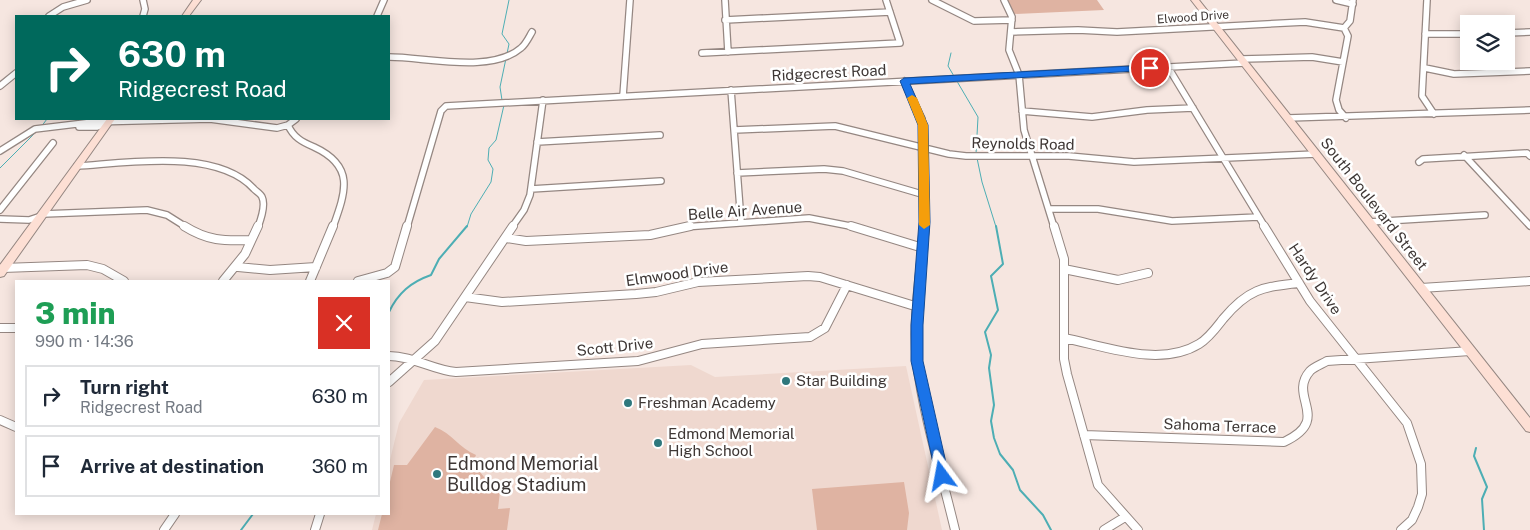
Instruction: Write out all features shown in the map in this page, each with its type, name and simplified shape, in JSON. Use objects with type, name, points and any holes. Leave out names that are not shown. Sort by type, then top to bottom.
[{"type":"main road","points":[[186,15],[197,0]]},
{"type":"main road","name":"South Boulevard Street","points":[[1195,0],[1530,427]]},
{"type":"main road","points":[[1,271],[109,121]]},
{"type":"street","points":[[50,15],[69,2],[87,0]]},
{"type":"street","points":[[143,0],[145,8],[143,15]]},
{"type":"street","points":[[377,15],[384,0]]},
{"type":"street","points":[[622,96],[630,0]]},
{"type":"street","points":[[725,0],[728,52]]},
{"type":"street","points":[[702,53],[900,43],[886,0]]},
{"type":"street","points":[[932,0],[974,20],[1012,20]]},
{"type":"street","points":[[1004,0],[1012,20],[1008,50],[1019,75],[1024,130],[1062,251],[1064,269],[1064,338],[1067,374],[1098,485],[1138,530]]},
{"type":"street","points":[[1336,0],[1353,2],[1350,22],[1344,28],[1348,36],[1336,100],[1339,110],[1346,118]]},
{"type":"street","points":[[1428,0],[1422,96],[1434,114]]},
{"type":"street","points":[[725,20],[890,12]]},
{"type":"street","name":"Elwood Drive","points":[[1011,32],[1117,32],[1305,22],[1344,28]]},
{"type":"street","points":[[390,57],[408,56],[488,62],[520,50],[530,39],[532,32]]},
{"type":"street","points":[[1515,33],[1530,32]]},
{"type":"street","points":[[1425,34],[1460,34]]},
{"type":"street","name":"Ridgecrest Road","points":[[360,280],[366,276],[388,273],[395,267],[441,111],[444,107],[543,100],[1168,67],[1312,57],[1343,62]]},
{"type":"street","name":"Hardy Drive","points":[[1168,67],[1310,301],[1395,406],[1417,445],[1422,464],[1421,495],[1418,509],[1412,520],[1401,530]]},
{"type":"street","points":[[1425,68],[1454,74],[1530,71]]},
{"type":"street","points":[[0,86],[15,74]]},
{"type":"street","points":[[904,81],[922,119],[924,148],[923,248],[916,349],[921,387],[955,530]]},
{"type":"street","points":[[731,90],[741,222]]},
{"type":"street","points":[[390,381],[438,337],[524,210],[530,189],[543,100]]},
{"type":"street","points":[[1022,111],[1092,117],[1147,110],[1193,108]]},
{"type":"street","points":[[1288,118],[1346,118],[1530,110]]},
{"type":"street","points":[[0,151],[35,129],[69,126],[97,127],[109,121],[160,120]]},
{"type":"street","points":[[223,120],[277,128],[288,125],[295,120]]},
{"type":"street","points":[[288,125],[294,136],[339,164],[345,179],[343,197],[310,280]]},
{"type":"street","name":"Reynolds Road","points":[[734,130],[835,126],[924,148],[966,156],[1069,156],[1134,162],[1316,154]]},
{"type":"street","points":[[537,142],[660,135]]},
{"type":"street","points":[[0,210],[53,143]]},
{"type":"street","points":[[1419,162],[1423,159],[1464,156],[1528,155]]},
{"type":"street","points":[[1464,156],[1530,226]]},
{"type":"street","points":[[77,166],[187,162],[224,168],[251,185],[262,196],[263,212],[238,267],[223,280]]},
{"type":"street","points":[[737,173],[824,169],[843,171],[925,196]]},
{"type":"street","points":[[530,189],[661,181]]},
{"type":"street","points":[[1049,208],[1098,209],[1172,221],[1258,217]]},
{"type":"street","points":[[3,219],[29,220],[42,215],[147,210],[167,215],[201,236],[223,241],[251,240]]},
{"type":"street","points":[[1369,222],[1485,215]]},
{"type":"street","name":"Belle Air Avenue","points":[[506,238],[526,241],[650,235],[693,225],[827,220],[923,248]]},
{"type":"street","points":[[1,271],[87,265],[103,269],[122,280]]},
{"type":"street","points":[[238,267],[270,270],[316,267]]},
{"type":"street","points":[[1064,269],[1118,280],[1148,273]]},
{"type":"street","name":"Elmwood Drive","points":[[465,297],[502,302],[636,294],[656,292],[698,282],[808,276],[820,277],[918,307]]},
{"type":"street","points":[[1421,288],[1530,281]]},
{"type":"street","points":[[1064,338],[1140,353],[1164,354],[1181,352],[1195,347],[1208,338],[1237,301],[1248,293],[1262,288],[1299,283]]},
{"type":"street","name":"Scott Drive","points":[[390,356],[415,360],[430,368],[451,372],[638,361],[702,344],[810,337],[825,328],[847,285]]},
{"type":"street","points":[[0,328],[15,328]]},
{"type":"street","name":"Sahoma Terrace","points":[[1084,434],[1284,442],[1302,434],[1307,426],[1309,415],[1303,380],[1308,371],[1315,365],[1327,361],[1356,358],[1470,351]]},
{"type":"street","points":[[0,420],[15,428]]},
{"type":"street","points":[[164,530],[173,515]]},
{"type":"street","points":[[315,530],[320,515]]},
{"type":"street","points":[[1104,530],[1125,517]]},
{"type":"shaded area","points":[[1007,0],[1097,0],[1104,10],[1014,14]]},
{"type":"shaded area","name":"Edmond Memorial High School","points":[[691,365],[715,377],[906,366],[942,530],[372,530],[376,515],[390,515],[390,460],[399,423],[424,380]]},
{"type":"shaded area","name":"Edmond Memorial Bulldog Stadium","points":[[435,427],[446,433],[465,449],[476,455],[474,460],[479,461],[476,467],[488,482],[494,482],[493,491],[500,491],[498,509],[510,508],[507,530],[378,530],[382,515],[390,515],[390,482],[394,465],[407,465]]},
{"type":"shaded area","points":[[904,482],[909,513],[907,530],[817,530],[812,489]]},
{"type":"waterway","points":[[502,100],[500,87],[509,44],[502,34],[509,0]]},
{"type":"waterway","points":[[951,53],[948,66],[978,117],[976,154]]},
{"type":"waterway","points":[[467,227],[471,214],[491,182],[493,169],[488,160],[489,148],[496,140],[504,105]]},
{"type":"waterway","points":[[41,127],[46,120]]},
{"type":"waterway","points":[[0,168],[38,130]]},
{"type":"waterway","points":[[977,158],[982,182],[996,227]]},
{"type":"waterway","points":[[390,310],[406,289],[417,281],[431,275],[439,259],[467,226]]},
{"type":"waterway","points":[[996,226],[1003,264],[991,276],[998,310],[985,332],[991,355],[989,368],[994,405],[991,421],[994,438],[1000,454],[1013,470],[1020,490],[1043,515],[1051,530]]},
{"type":"waterway","points":[[1476,448],[1474,456],[1487,487],[1482,499],[1484,530]]},
{"type":"waterway","points":[[241,530],[252,515]]},
{"type":"slow traffic","points":[[912,98],[923,125],[924,225]]},
{"type":"place","name":"Star Building","points":[[786,381]]},
{"type":"place","name":"Freshman Academy","points":[[628,403]]},
{"type":"place","name":"Edmond Memorial High School","points":[[658,443]]},
{"type":"place","name":"Edmond Memorial Bulldog Stadium","points":[[437,474]]},
{"type":"route","points":[[942,476],[921,387],[916,349],[925,222],[923,125],[920,114],[904,81],[1150,68]]}]
